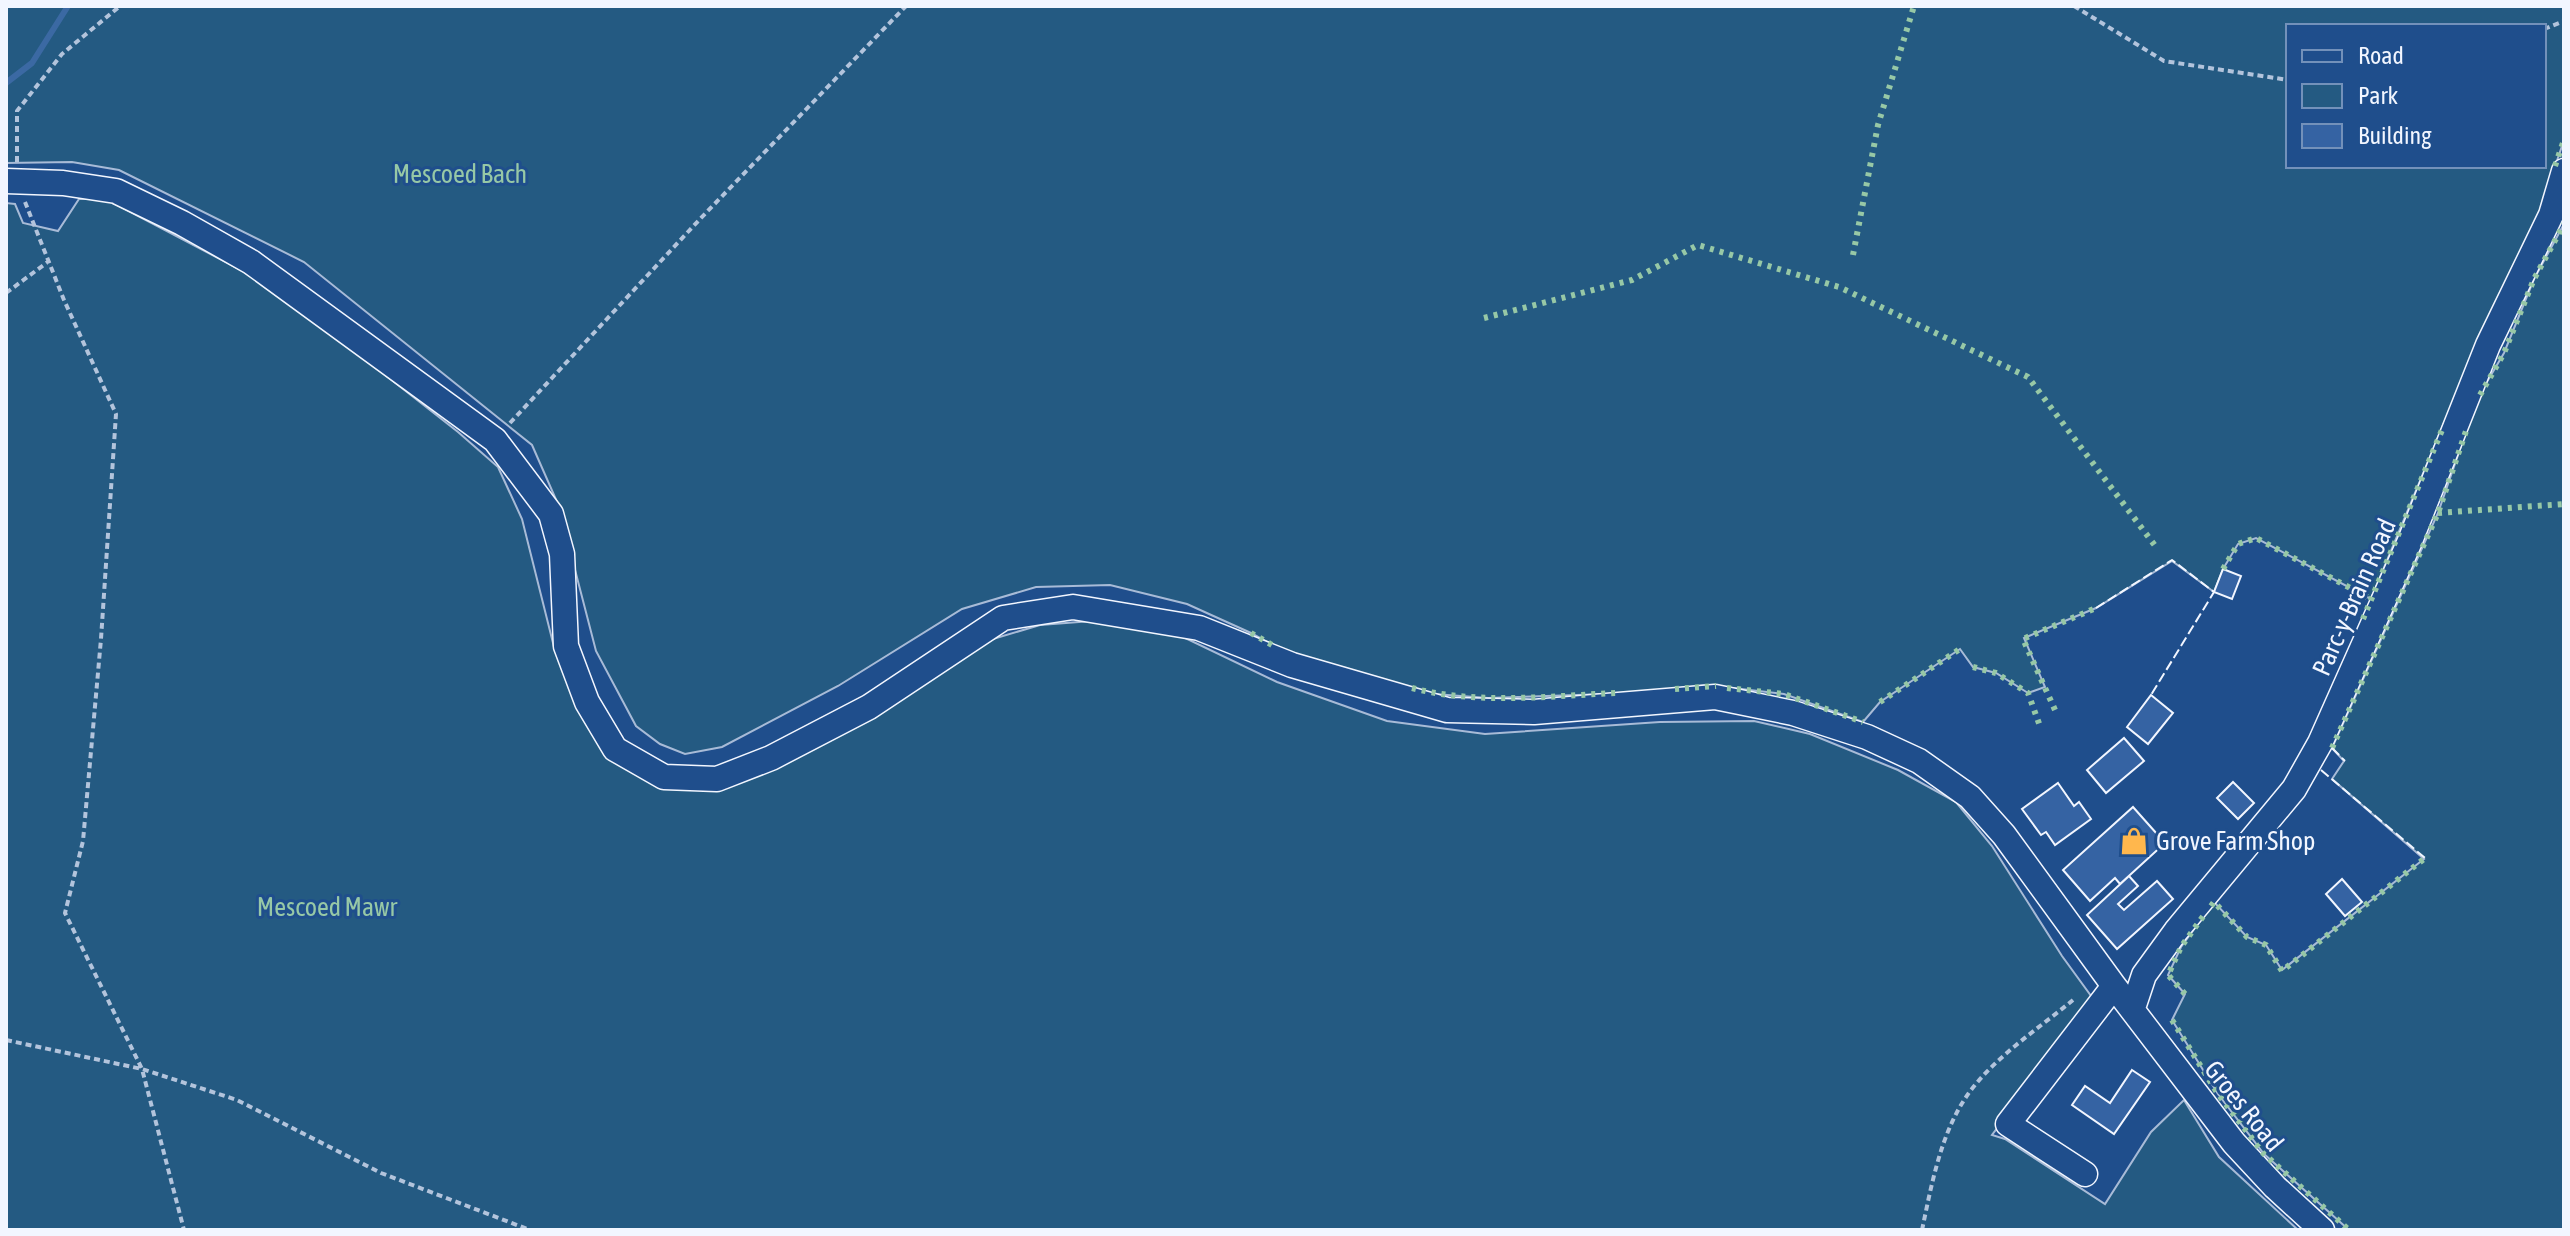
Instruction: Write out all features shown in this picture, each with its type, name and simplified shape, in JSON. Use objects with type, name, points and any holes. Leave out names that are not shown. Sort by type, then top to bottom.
[{"type":"street","name":"Parc-y-Brain Road","points":[[2133,1008],[2144,975],[2176,931],[2294,789],[2320,743],[2410,541],[2488,345],[2551,215],[2564,171]]},
{"type":"street","name":"Groes Road","points":[[12,181],[63,183],[116,191],[182,223],[251,262],[495,440],[551,514],[562,554],[566,646],[587,702],[615,749],[664,777],[717,779],[771,758],[869,707],[1003,618],[1073,607],[1199,628],[1292,665],[1447,710],[1534,712],[1715,697],[1793,713],[1867,737],[1919,761],[1970,797],[2004,835],[2234,1143],[2275,1187],[2322,1230]]},
{"type":"street","points":[[2085,1174],[2008,1124],[2114,986]]},
{"type":"path","points":[[120,6],[62,54],[17,111],[12,181],[116,414],[83,841],[65,913],[142,1069],[184,1230]]},
{"type":"path","points":[[495,440],[700,219],[906,6]]},
{"type":"path","points":[[2074,6],[2164,61],[2286,80]]},
{"type":"path","points":[[6,293],[49,261]]},
{"type":"path","points":[[1922,1230],[1934,1172],[1953,1120],[1971,1090],[1998,1062],[2074,999]]},
{"type":"path","points":[[6,1040],[142,1069],[237,1100],[381,1173],[530,1230]]},
{"type":"green space","name":"Mescoed Bach","points":[[6,6],[2564,6],[2564,140],[2540,211],[2444,423],[2371,599],[2256,538],[2238,544],[2214,592],[2172,561],[2096,608],[2024,638],[2045,687],[2028,693],[1996,673],[1973,667],[1960,649],[1880,702],[1863,722],[1784,694],[1707,685],[1636,693],[1488,698],[1434,694],[1296,658],[1251,633],[1187,604],[1110,585],[1036,587],[962,609],[838,686],[722,747],[685,754],[660,744],[636,726],[596,651],[558,504],[532,445],[304,262],[119,170],[72,162],[6,163]]},
{"type":"green space","name":"Mescoed Mawr","points":[[104,198],[273,287],[498,467],[522,519],[555,651],[598,736],[627,769],[727,786],[983,642],[1040,625],[1092,621],[1179,635],[1277,682],[1387,721],[1485,734],[1660,722],[1754,721],[1810,734],[1898,770],[1956,802],[1992,846],[2094,1000],[1992,1135],[2005,1139],[2105,1204],[2151,1132],[2184,1100],[2219,1157],[2298,1230],[6,1230],[6,203],[15,204],[23,223],[58,231],[79,199]]},
{"type":"green space","points":[[2564,224],[2564,1230],[2349,1230],[2264,1154],[2218,1094],[2172,1020],[2185,994],[2168,975],[2181,947],[2214,902],[2247,937],[2266,945],[2282,970],[2424,859],[2332,779],[2344,761],[2332,748],[2438,513],[2478,397],[2504,353],[2534,279]]},
{"type":"building","points":[[2223,569],[2241,576],[2232,599],[2214,592]]},
{"type":"building","points":[[2151,695],[2173,713],[2148,744],[2127,727]]},
{"type":"building","points":[[2124,738],[2144,761],[2106,793],[2087,770]]},
{"type":"building","points":[[2233,782],[2254,803],[2238,819],[2217,798]]},
{"type":"building","points":[[2058,783],[2074,806],[2079,802],[2091,819],[2055,845],[2046,832],[2041,835],[2022,809]]},
{"type":"building","points":[[2133,807],[2165,843],[2120,884],[2115,878],[2090,901],[2063,870]]},
{"type":"building","points":[[2129,876],[2138,886],[2118,904],[2124,910],[2157,881],[2173,899],[2117,949],[2087,915]]},
{"type":"building","points":[[2342,879],[2362,902],[2345,916],[2326,894]]},
{"type":"building","points":[[2132,1070],[2150,1082],[2114,1134],[2072,1105],[2085,1086],[2110,1103]]},
{"type":"waterway","points":[[6,83],[32,63],[68,6]]},
{"type":"hedge","points":[[1853,255],[1878,125],[1914,6]]},
{"type":"hedge","points":[[2555,166],[2564,140]]},
{"type":"hedge","points":[[2480,395],[2504,353],[2534,279],[2564,224]]},
{"type":"hedge","points":[[1484,318],[1632,280],[1698,245],[1839,287],[2028,377],[2156,547]]},
{"type":"hedge","points":[[2363,619],[2442,430]]},
{"type":"hedge","points":[[2332,748],[2438,513],[2466,431]]},
{"type":"hedge","points":[[2438,513],[2564,504]]},
{"type":"hedge","points":[[2223,569],[2238,544],[2256,538],[2371,599]]},
{"type":"hedge","points":[[2055,710],[2023,639],[2096,608]]},
{"type":"hedge","points":[[1251,633],[1272,645]]},
{"type":"hedge","points":[[1880,702],[1960,649]]},
{"type":"hedge","points":[[1973,667],[1996,673],[2028,693],[2041,729]]},
{"type":"hedge","points":[[1675,689],[1716,686]]},
{"type":"hedge","points":[[1412,688],[1488,698],[1616,693]]},
{"type":"hedge","points":[[1727,688],[1784,694],[1863,722]]},
{"type":"hedge","points":[[2211,906],[2214,902],[2247,937],[2266,945],[2282,971],[2425,858]]},
{"type":"hedge","points":[[2185,994],[2168,975],[2181,947],[2204,915]]},
{"type":"hedge","points":[[2172,1020],[2218,1094],[2264,1154],[2349,1230]]},
{"type":"fence","points":[[2096,608],[2172,560],[2214,592],[2151,695]]},
{"type":"fence","points":[[2332,748],[2345,761]]},
{"type":"fence","points":[[2321,770],[2425,858]]},
{"type":"place","name":"Grove Farm Shop","points":[[2134,841]]}]
